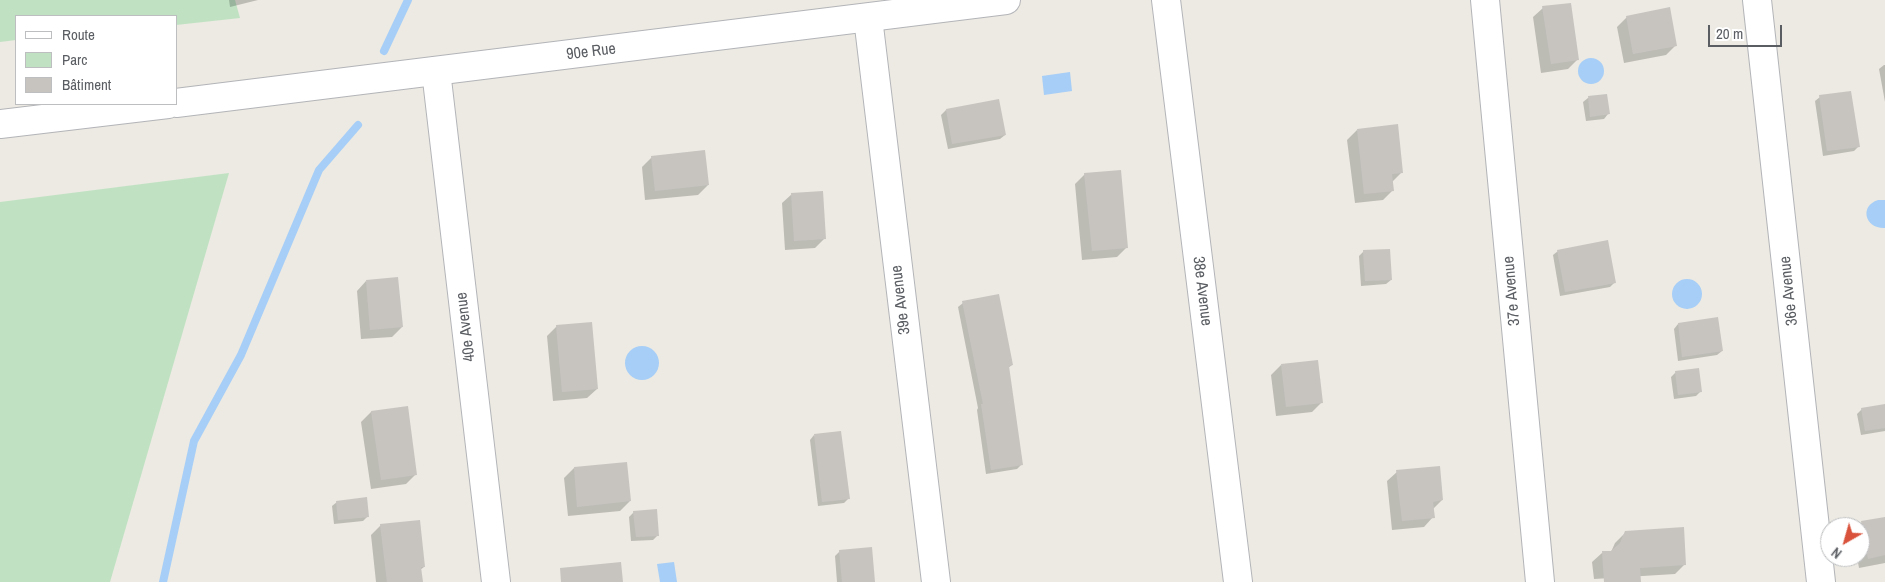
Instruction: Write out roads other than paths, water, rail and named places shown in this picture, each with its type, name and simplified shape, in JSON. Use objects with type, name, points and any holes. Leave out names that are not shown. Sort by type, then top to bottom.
[{"type":"street","name":"90e Rue","points":[[178,103],[1006,0]]},
{"type":"street","name":"38e Avenue","points":[[1166,0],[1238,582]]},
{"type":"street","name":"37e Avenue","points":[[1485,0],[1540,582]]},
{"type":"street","name":"36e Avenue","points":[[1757,0],[1820,582]]},
{"type":"street","name":"39e Avenue","points":[[868,18],[936,582]]},
{"type":"street","name":"40e Avenue","points":[[436,71],[496,582]]},
{"type":"street","points":[[0,124],[160,105]]},
{"type":"water","points":[[1591,58],[1600,62],[1604,71],[1600,80],[1591,84],[1582,80],[1578,71],[1582,62]]},
{"type":"water","points":[[1070,72],[1072,91],[1044,95],[1042,76]]},
{"type":"water","points":[[1878,200],[1885,200],[1885,228],[1873,225],[1867,217],[1868,207]]},
{"type":"water","points":[[1687,279],[1698,283],[1702,294],[1698,305],[1687,309],[1676,305],[1672,294],[1676,283]]},
{"type":"water","points":[[642,346],[649,347],[654,351],[658,356],[658,370],[654,375],[649,379],[642,380],[635,379],[630,375],[626,370],[625,363],[626,356],[630,351],[635,347]]},
{"type":"water","points":[[674,562],[677,582],[660,582],[657,564]]},
{"type":"waterway","points":[[384,51],[408,0]]},
{"type":"waterway","points":[[163,582],[194,441],[241,355],[319,170],[358,125]]}]
